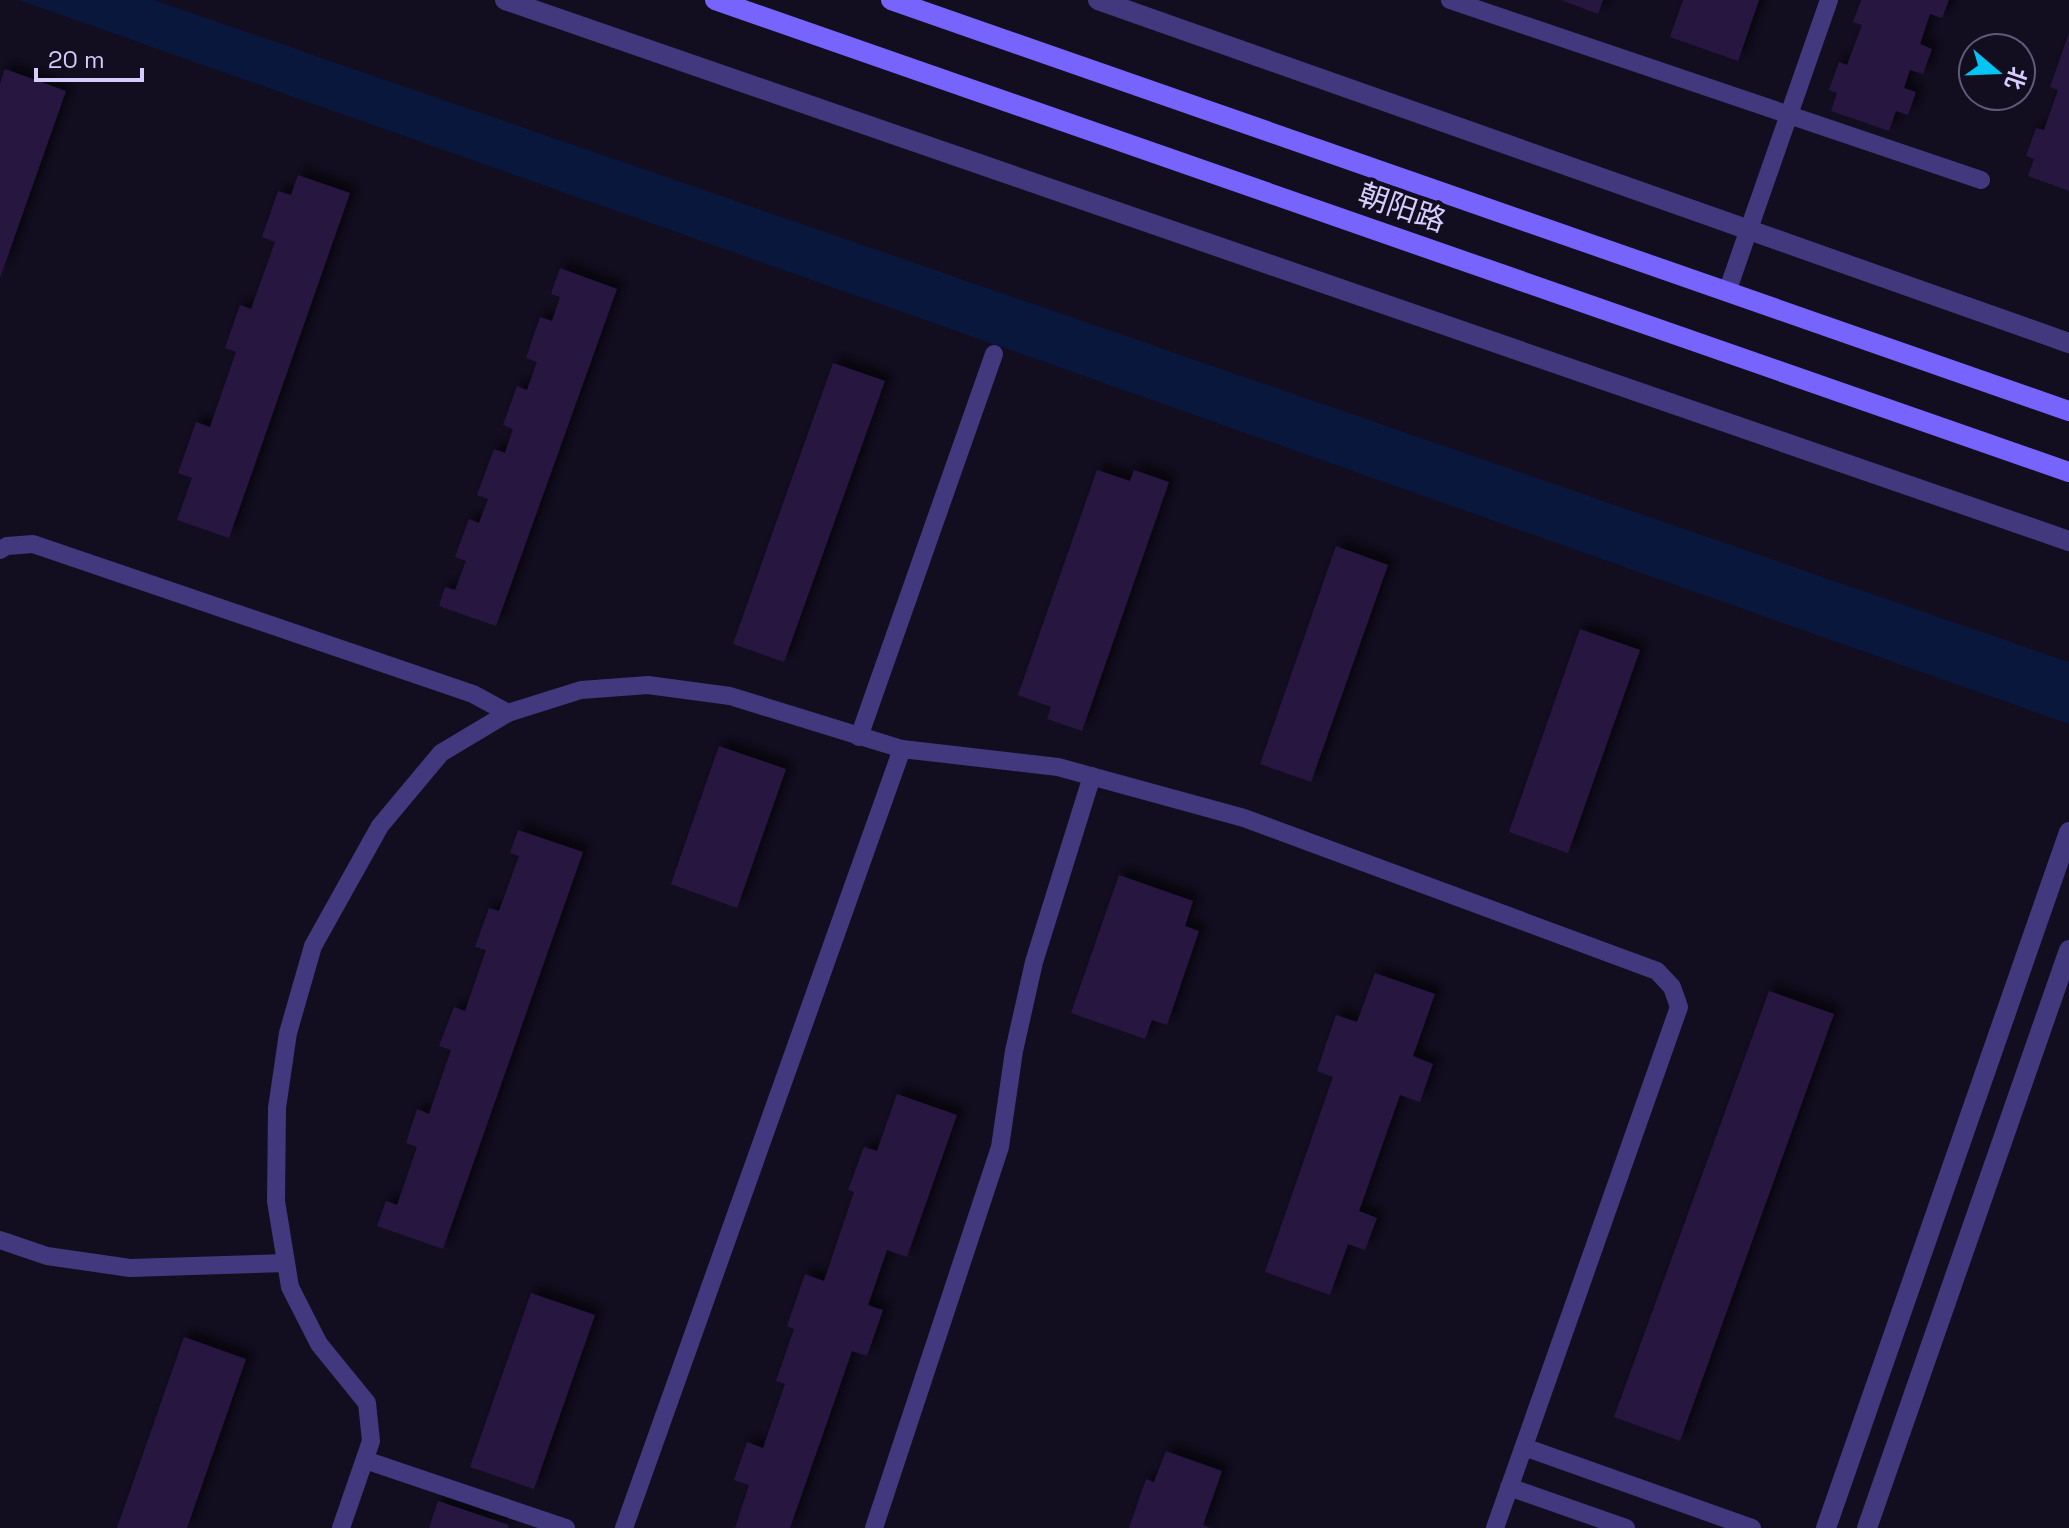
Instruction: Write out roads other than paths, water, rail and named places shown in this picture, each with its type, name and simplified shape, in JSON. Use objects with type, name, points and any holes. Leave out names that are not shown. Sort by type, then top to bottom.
[{"type":"main road","name":"朝阳路","points":[[715,0],[2069,472]]},
{"type":"main road","name":"朝阳路","points":[[891,0],[2069,411]]},
{"type":"street","points":[[505,0],[2069,541]]},
{"type":"street","points":[[1099,0],[2069,343]]},
{"type":"street","points":[[1826,1528],[2069,832]]},
{"type":"street","points":[[1867,1528],[2069,950]]},
{"type":"lane","points":[[1450,0],[1482,5],[1981,180]]},
{"type":"lane","points":[[1727,292],[1829,0]]},
{"type":"lane","points":[[859,737],[994,354]]},
{"type":"lane","points":[[0,550],[7,546],[33,544],[473,694],[508,713]]},
{"type":"lane","points":[[341,1528],[371,1441],[367,1403],[319,1344],[290,1287],[276,1201],[277,1108],[288,1033],[313,946],[380,826],[441,753],[508,713],[581,690],[648,685],[730,696],[902,749],[1058,767],[1244,818],[1657,971],[1672,987],[1679,1007],[1495,1528]]},
{"type":"lane","points":[[624,1528],[902,749]]},
{"type":"lane","points":[[874,1528],[1000,1147],[1014,1051],[1034,962],[1092,776]]},
{"type":"lane","points":[[0,1240],[47,1256],[130,1268],[286,1263]]},
{"type":"lane","points":[[1524,1447],[1752,1528]]},
{"type":"lane","points":[[365,1460],[566,1528]]},
{"type":"lane","points":[[1509,1487],[1626,1528]]},
{"type":"water","points":[[19,0],[154,0],[2069,662],[2069,724]]}]
